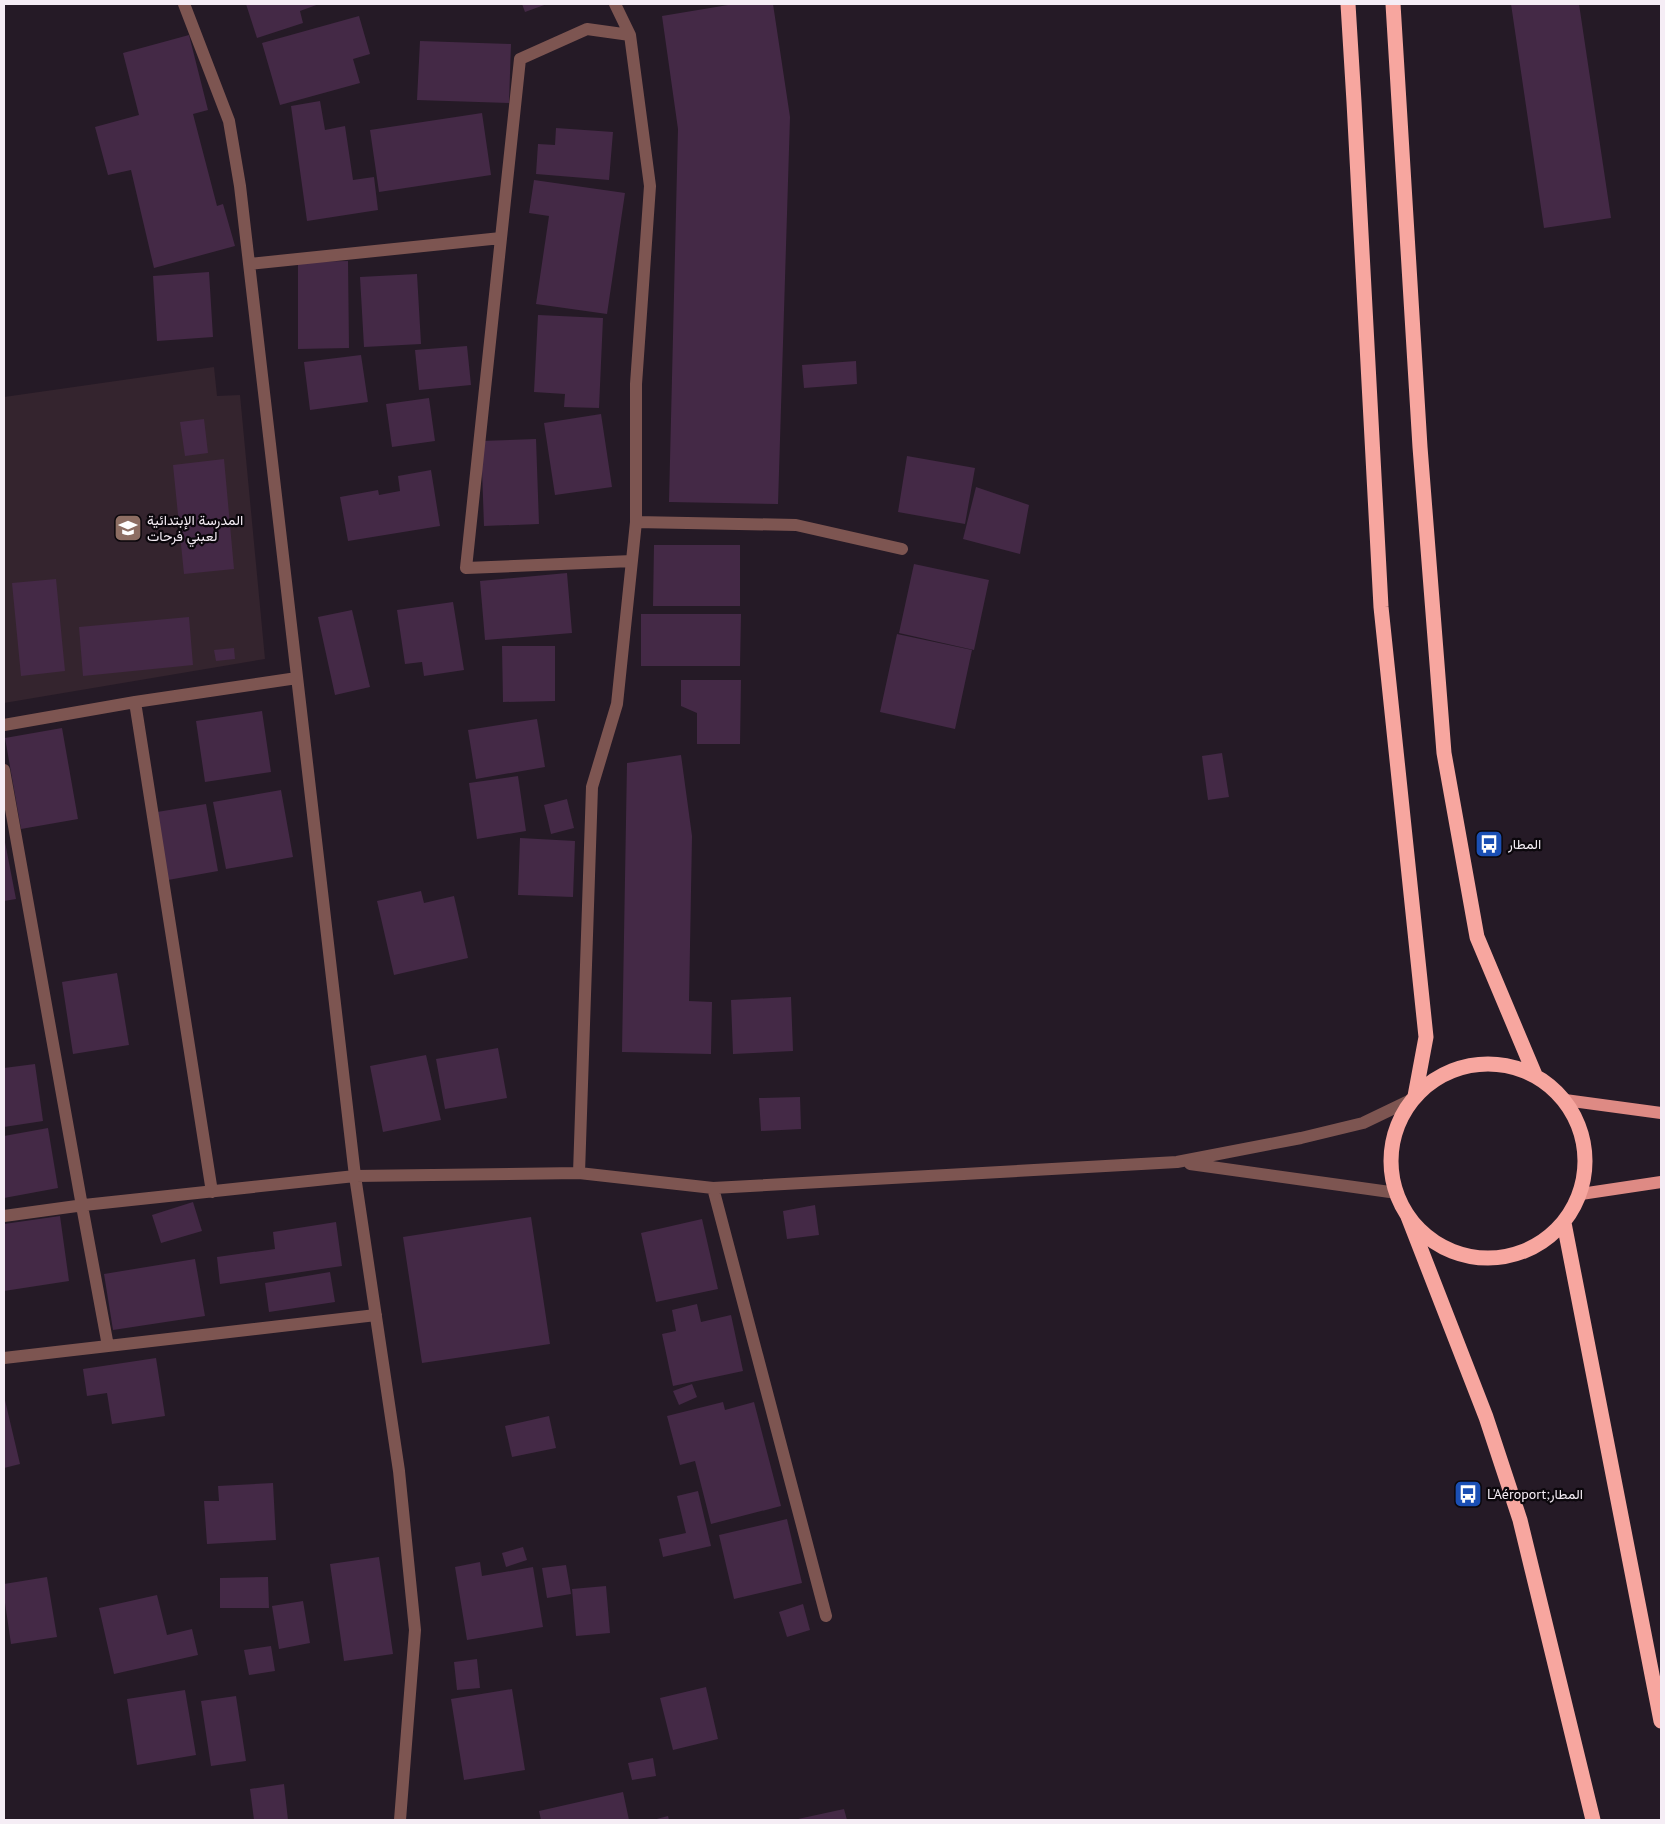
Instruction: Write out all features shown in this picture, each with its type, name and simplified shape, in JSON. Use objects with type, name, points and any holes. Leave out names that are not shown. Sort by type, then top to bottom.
[{"type":"highway","points":[[1348,4],[1381,607],[1426,1037],[1414,1098]]},
{"type":"highway","points":[[1393,4],[1420,447],[1444,753],[1477,936],[1535,1075]]},
{"type":"highway","points":[[1406,1214],[1427,1236],[1453,1252],[1482,1258],[1512,1255],[1540,1243],[1564,1224],[1581,1194],[1586,1162],[1581,1129],[1565,1100],[1535,1075],[1504,1065],[1471,1065],[1441,1076],[1414,1098],[1400,1120],[1392,1144],[1391,1169],[1396,1193],[1486,1418],[1520,1520],[1593,1820]]},
{"type":"highway","points":[[1564,1224],[1661,1721]]},
{"type":"main road","points":[[1565,1100],[1661,1113]]},
{"type":"main road","points":[[1581,1194],[1661,1182]]},
{"type":"street","points":[[184,4],[228,121],[240,186],[355,1176],[399,1471],[415,1630],[400,1820]]},
{"type":"street","points":[[579,1173],[592,787],[617,704],[636,522],[636,384],[650,186],[630,35],[616,4]]},
{"type":"street","points":[[630,35],[587,29],[520,59],[500,238],[488,376],[466,568],[632,561]]},
{"type":"street","points":[[249,264],[500,238]]},
{"type":"street","points":[[636,522],[796,525],[902,549]]},
{"type":"street","points":[[4,725],[135,702],[297,678]]},
{"type":"street","points":[[135,702],[212,1192]]},
{"type":"street","points":[[4,770],[108,1346]]},
{"type":"street","points":[[4,1216],[355,1176],[579,1173],[713,1188],[1177,1162],[1302,1138],[1363,1124],[1414,1098]]},
{"type":"street","points":[[1177,1162],[1396,1193]]},
{"type":"street","points":[[713,1188],[826,1616]]},
{"type":"street","points":[[4,1358],[376,1315]]},
{"type":"shaded area","name":"المدرسة الإبتدائية لعبني فرحات","points":[[214,367],[217,396],[240,395],[265,659],[4,703],[4,397]]},
{"type":"building","points":[[246,4],[319,4],[300,11],[303,23],[257,38]]},
{"type":"building","points":[[522,4],[547,4],[525,12]]},
{"type":"building","points":[[734,4],[773,4],[790,117],[778,504],[669,502],[678,129],[662,16]]},
{"type":"building","points":[[1511,4],[1579,4],[1611,218],[1544,228]]},
{"type":"building","points":[[359,16],[370,54],[353,59],[360,83],[280,105],[262,43]]},
{"type":"building","points":[[189,35],[208,110],[193,114],[217,206],[223,204],[235,246],[154,268],[131,170],[108,175],[95,127],[139,115],[123,53]]},
{"type":"building","points":[[420,41],[511,44],[509,103],[417,100]]},
{"type":"building","points":[[320,101],[325,130],[345,126],[353,180],[374,177],[378,210],[307,221],[291,106]]},
{"type":"building","points":[[482,113],[491,175],[379,192],[370,130]]},
{"type":"building","points":[[556,128],[613,132],[609,180],[536,174],[538,144],[555,145]]},
{"type":"building","points":[[534,180],[625,193],[607,314],[536,304],[549,216],[529,213]]},
{"type":"building","points":[[348,261],[349,348],[298,349],[298,262]]},
{"type":"building","points":[[209,272],[213,337],[157,341],[153,276]]},
{"type":"building","points":[[417,274],[421,344],[364,347],[360,277]]},
{"type":"building","points":[[538,315],[603,318],[599,408],[564,407],[565,394],[534,392]]},
{"type":"building","points":[[467,346],[471,385],[419,390],[415,350]]},
{"type":"building","points":[[361,355],[368,402],[310,410],[304,362]]},
{"type":"building","points":[[856,361],[857,384],[804,388],[802,365]]},
{"type":"building","points":[[429,398],[435,441],[392,447],[386,404]]},
{"type":"building","points":[[601,414],[612,487],[555,495],[544,423]]},
{"type":"building","points":[[204,419],[208,453],[185,456],[180,422]]},
{"type":"building","points":[[536,439],[539,524],[484,526],[481,441]]},
{"type":"building","points":[[907,456],[975,468],[965,524],[898,512]]},
{"type":"building","points":[[224,459],[234,569],[184,574],[173,465]]},
{"type":"building","points":[[431,470],[440,526],[348,541],[340,497],[378,490],[379,495],[400,491],[398,476]]},
{"type":"building","points":[[976,487],[1029,505],[1020,554],[963,539]]},
{"type":"building","points":[[654,545],[740,545],[740,606],[653,606]]},
{"type":"building","points":[[914,564],[989,580],[974,650],[899,633]]},
{"type":"building","points":[[567,573],[572,633],[485,640],[480,581]]},
{"type":"building","points":[[56,579],[65,671],[21,676],[12,583]]},
{"type":"building","points":[[453,602],[464,670],[424,676],[422,662],[405,664],[397,610]]},
{"type":"building","points":[[352,610],[370,687],[335,695],[318,617]]},
{"type":"building","points":[[641,614],[741,614],[740,666],[641,666]]},
{"type":"building","points":[[189,617],[193,665],[83,676],[79,627]]},
{"type":"building","points":[[897,634],[972,650],[955,729],[880,712]]},
{"type":"building","points":[[502,646],[555,646],[555,701],[503,702]]},
{"type":"building","points":[[234,648],[235,659],[216,661],[214,650]]},
{"type":"building","points":[[681,680],[741,680],[740,744],[697,744],[697,713],[681,706]]},
{"type":"building","points":[[262,711],[271,772],[205,782],[196,721]]},
{"type":"building","points":[[537,719],[545,767],[476,779],[468,730]]},
{"type":"building","points":[[62,728],[78,819],[21,829],[5,738]]},
{"type":"building","points":[[1222,753],[1229,797],[1208,800],[1202,756]]},
{"type":"building","points":[[681,755],[692,836],[689,1001],[712,1002],[711,1054],[622,1052],[627,763]]},
{"type":"building","points":[[518,776],[526,831],[477,839],[469,783]]},
{"type":"building","points":[[281,790],[293,857],[226,869],[213,802]]},
{"type":"building","points":[[567,799],[574,828],[551,834],[544,805]]},
{"type":"building","points":[[206,804],[218,871],[168,880],[157,812]]},
{"type":"building","points":[[4,837],[16,899],[4,901]]},
{"type":"building","points":[[520,838],[575,841],[573,897],[518,895]]},
{"type":"building","points":[[421,891],[424,903],[454,896],[468,958],[394,975],[377,901]]},
{"type":"building","points":[[117,973],[129,1045],[73,1054],[62,982]]},
{"type":"building","points":[[791,997],[793,1051],[733,1054],[731,1000]]},
{"type":"building","points":[[498,1048],[507,1098],[445,1109],[436,1059]]},
{"type":"building","points":[[426,1055],[441,1120],[383,1132],[370,1066]]},
{"type":"building","points":[[35,1064],[43,1121],[4,1127],[4,1068]]},
{"type":"building","points":[[800,1097],[801,1129],[761,1131],[759,1098]]},
{"type":"building","points":[[48,1128],[58,1188],[4,1198],[4,1136]]},
{"type":"building","points":[[193,1202],[202,1231],[161,1243],[152,1215]]},
{"type":"building","points":[[815,1205],[819,1235],[787,1239],[783,1211]]},
{"type":"building","points":[[60,1216],[69,1281],[4,1291],[4,1224]]},
{"type":"building","points":[[531,1217],[550,1344],[422,1363],[403,1237]]},
{"type":"building","points":[[702,1219],[718,1289],[656,1302],[641,1233]]},
{"type":"building","points":[[336,1222],[342,1266],[220,1284],[217,1257],[275,1249],[273,1232]]},
{"type":"building","points":[[195,1259],[205,1316],[113,1330],[104,1274]]},
{"type":"building","points":[[330,1272],[335,1302],[269,1312],[265,1283]]},
{"type":"building","points":[[697,1304],[701,1322],[731,1315],[743,1371],[673,1386],[662,1334],[676,1331],[672,1310]]},
{"type":"building","points":[[156,1358],[165,1416],[112,1424],[107,1393],[87,1396],[83,1369]]},
{"type":"building","points":[[692,1384],[697,1397],[679,1405],[673,1391]]},
{"type":"building","points":[[4,1396],[20,1464],[4,1468]]},
{"type":"building","points":[[723,1402],[725,1410],[754,1402],[781,1506],[711,1524],[695,1461],[680,1465],[667,1416]]},
{"type":"building","points":[[549,1416],[556,1448],[512,1457],[505,1426]]},
{"type":"building","points":[[273,1483],[276,1540],[207,1544],[204,1501],[219,1501],[218,1486]]},
{"type":"building","points":[[698,1491],[711,1546],[663,1557],[659,1539],[686,1533],[677,1496]]},
{"type":"building","points":[[787,1519],[802,1583],[734,1599],[719,1535]]},
{"type":"building","points":[[523,1547],[527,1560],[506,1567],[502,1553]]},
{"type":"building","points":[[379,1557],[393,1654],[344,1661],[330,1564]]},
{"type":"building","points":[[480,1562],[482,1576],[533,1567],[543,1627],[467,1640],[455,1567]]},
{"type":"building","points":[[566,1565],[571,1594],[547,1598],[542,1568]]},
{"type":"building","points":[[47,1577],[57,1637],[11,1644],[4,1584]]},
{"type":"building","points":[[268,1577],[269,1608],[220,1608],[220,1578]]},
{"type":"building","points":[[606,1586],[610,1633],[576,1636],[572,1589]]},
{"type":"building","points":[[157,1595],[167,1635],[192,1629],[198,1655],[114,1674],[99,1608]]},
{"type":"building","points":[[303,1601],[310,1643],[279,1649],[272,1606]]},
{"type":"building","points":[[803,1604],[810,1630],[787,1637],[779,1612]]},
{"type":"building","points":[[271,1646],[275,1671],[249,1675],[244,1650]]},
{"type":"building","points":[[477,1659],[480,1688],[457,1690],[454,1662]]},
{"type":"building","points":[[706,1687],[718,1739],[673,1750],[660,1698]]},
{"type":"building","points":[[512,1689],[525,1770],[464,1780],[451,1699]]},
{"type":"building","points":[[185,1690],[196,1755],[137,1765],[127,1699]]},
{"type":"building","points":[[236,1696],[246,1761],[211,1766],[201,1701]]},
{"type":"building","points":[[653,1758],[656,1776],[632,1780],[628,1763]]},
{"type":"building","points":[[284,1784],[288,1820],[254,1820],[250,1789]]},
{"type":"building","points":[[623,1792],[629,1820],[541,1820],[539,1811]]},
{"type":"building","points":[[844,1809],[847,1820],[798,1820],[798,1819]]},
{"type":"building","points":[[668,1816],[669,1820],[653,1820]]},
{"type":"place","name":"المدرسة الإبتدائية لعبني فرحات","points":[[128,528]]},
{"type":"place","name":"المطار","points":[[1489,844]]},
{"type":"place","name":"L'Aéroport;المطار","points":[[1468,1494]]}]
